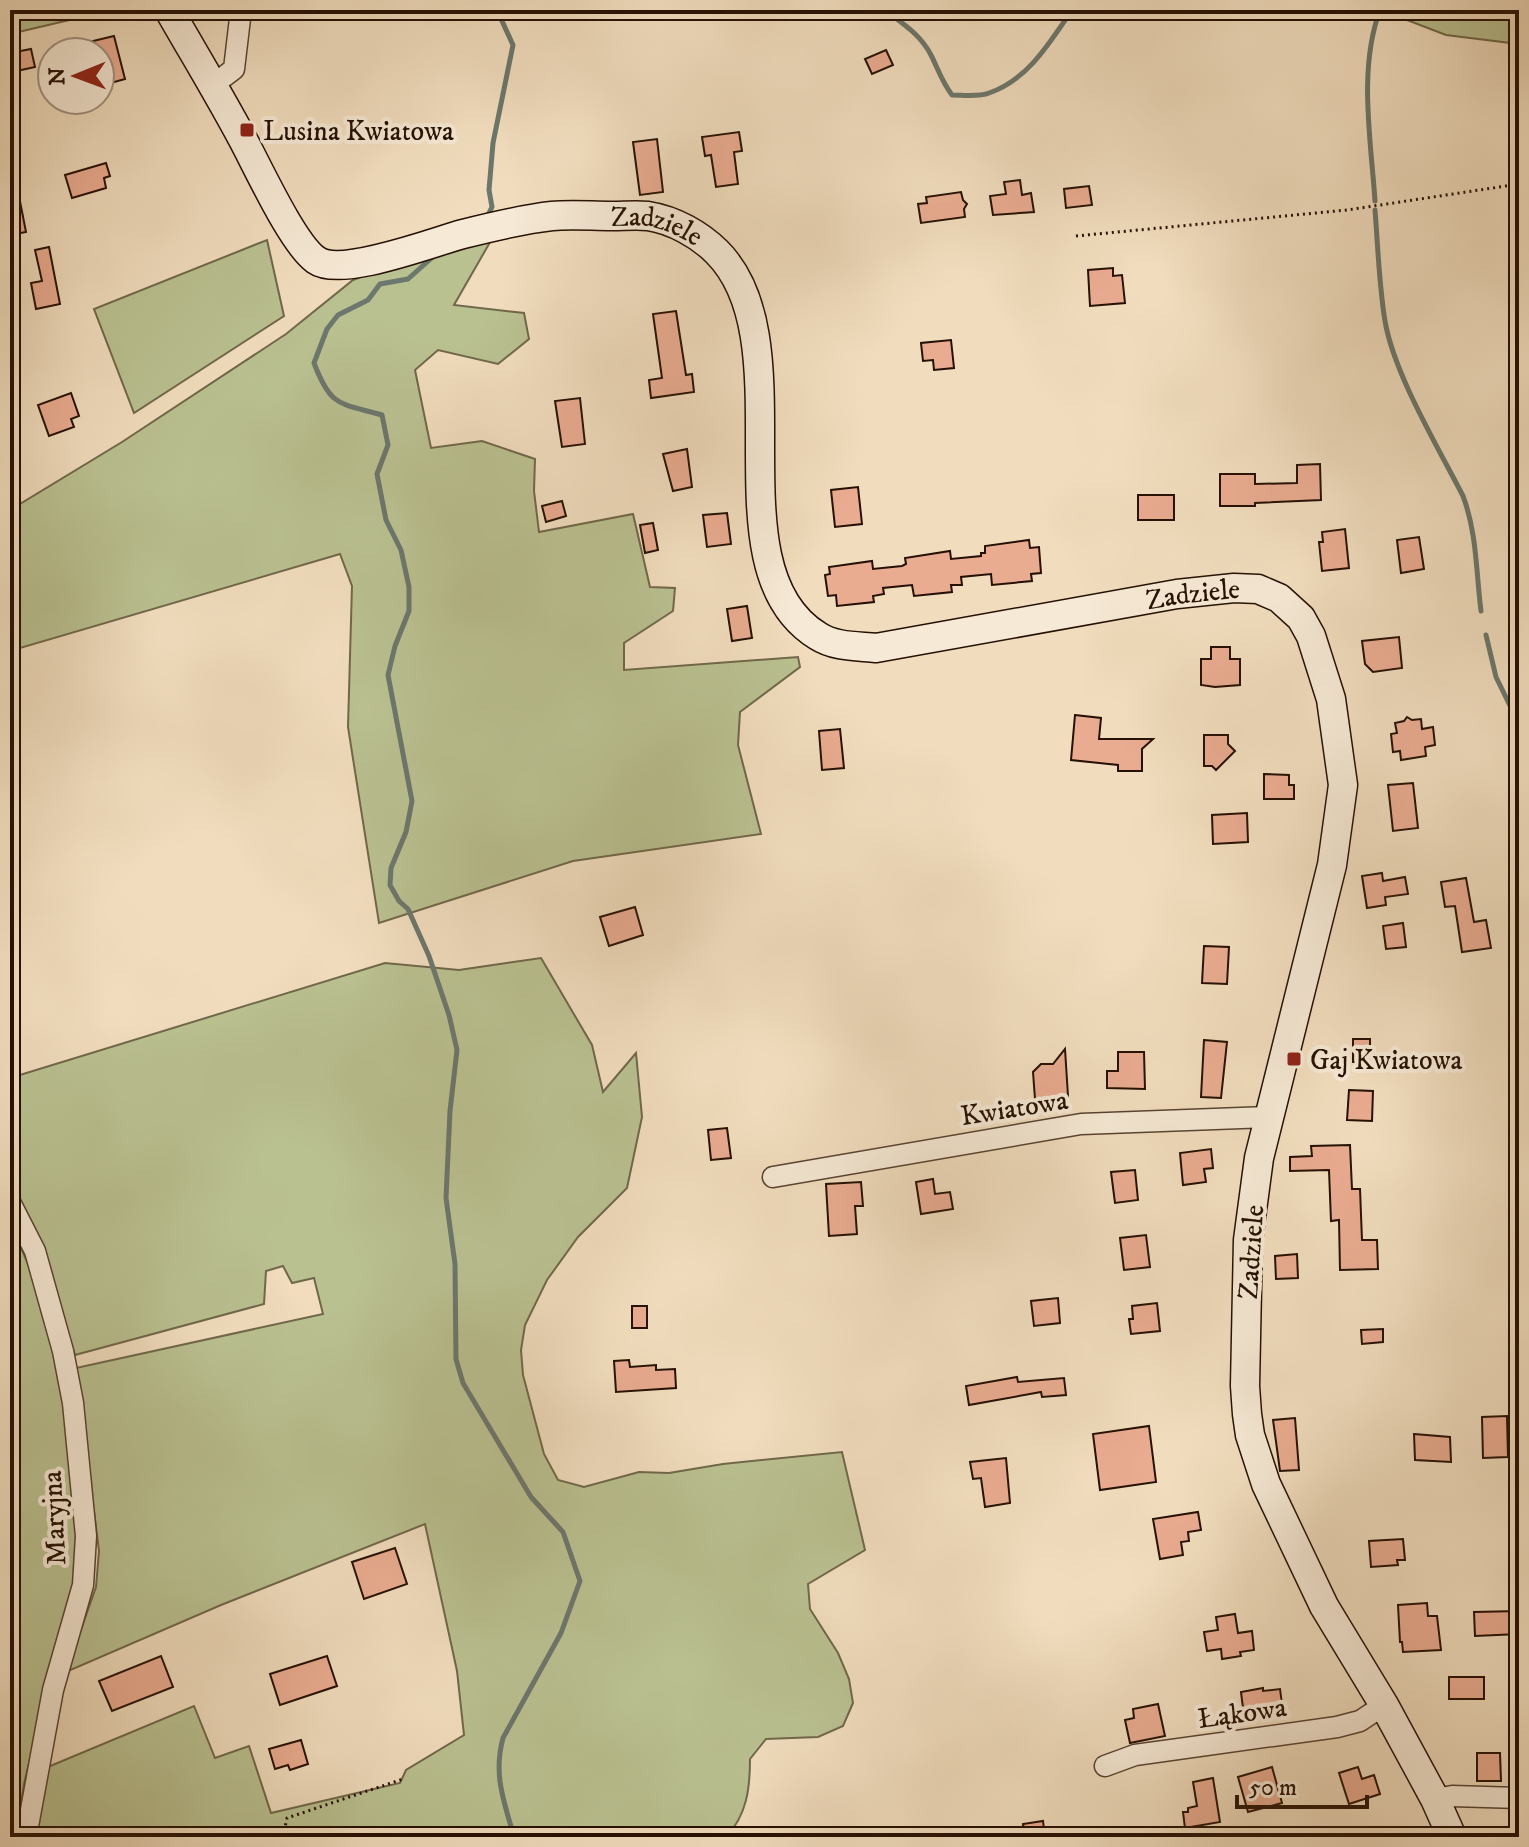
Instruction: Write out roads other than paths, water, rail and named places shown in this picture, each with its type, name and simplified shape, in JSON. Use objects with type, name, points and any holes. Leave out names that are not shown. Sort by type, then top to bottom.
[{"type":"street","points":[[169,10],[216,91],[234,69],[241,10]]},
{"type":"street","name":"Zadziele","points":[[216,91],[296,237],[316,259],[327,265],[370,261],[466,234],[552,216],[650,216],[694,232],[719,254],[739,285],[753,322],[758,365],[764,530],[770,574],[783,602],[799,623],[820,638],[839,645],[876,648],[1177,594],[1234,588],[1258,589],[1279,598],[1301,618],[1311,636],[1331,699],[1343,785],[1332,865],[1259,1158],[1248,1240],[1245,1386],[1250,1435],[1266,1484],[1324,1606],[1384,1705],[1452,1837]]},
{"type":"street","name":"Kwiatowa","points":[[773,1177],[1081,1124],[1268,1117]]},
{"type":"street","name":"Maryjna","points":[[10,1202],[35,1251],[63,1351],[73,1403],[86,1536],[83,1585],[53,1690],[26,1837]]},
{"type":"street","name":"Łąkowa","points":[[1105,1766],[1135,1755],[1337,1727],[1360,1721],[1384,1705]]},
{"type":"street","points":[[1435,1799],[1452,1796],[1519,1798]]},
{"type":"waterway","points":[[487,217],[492,207],[489,190],[493,143],[513,45],[497,10]]},
{"type":"waterway","points":[[885,10],[922,41],[952,95],[971,96],[1003,87],[1027,69],[1072,10]]},
{"type":"waterway","points":[[1375,201],[1368,80],[1369,56],[1380,10]]},
{"type":"waterway","points":[[1375,210],[1381,294],[1390,342],[1418,410],[1468,510],[1481,611]]},
{"type":"waterway","points":[[435,255],[408,279],[380,284],[368,300],[338,315],[327,329],[314,363],[332,396],[347,405],[382,415],[388,445],[377,474],[386,520],[401,550],[409,587],[409,611],[388,675],[412,801],[406,832],[391,868],[390,885],[408,909],[429,956],[457,1050],[450,1111],[446,1198],[455,1264],[456,1359],[463,1383],[531,1497],[563,1532],[580,1581],[561,1633],[503,1738],[499,1776],[514,1837]]},
{"type":"waterway","points":[[1486,635],[1496,677],[1519,724]]},
{"type":"place","name":"Lusina Kwiatowa","points":[[247,130]]},
{"type":"place","name":"Gaj Kwiatowa","points":[[1294,1059]]}]
